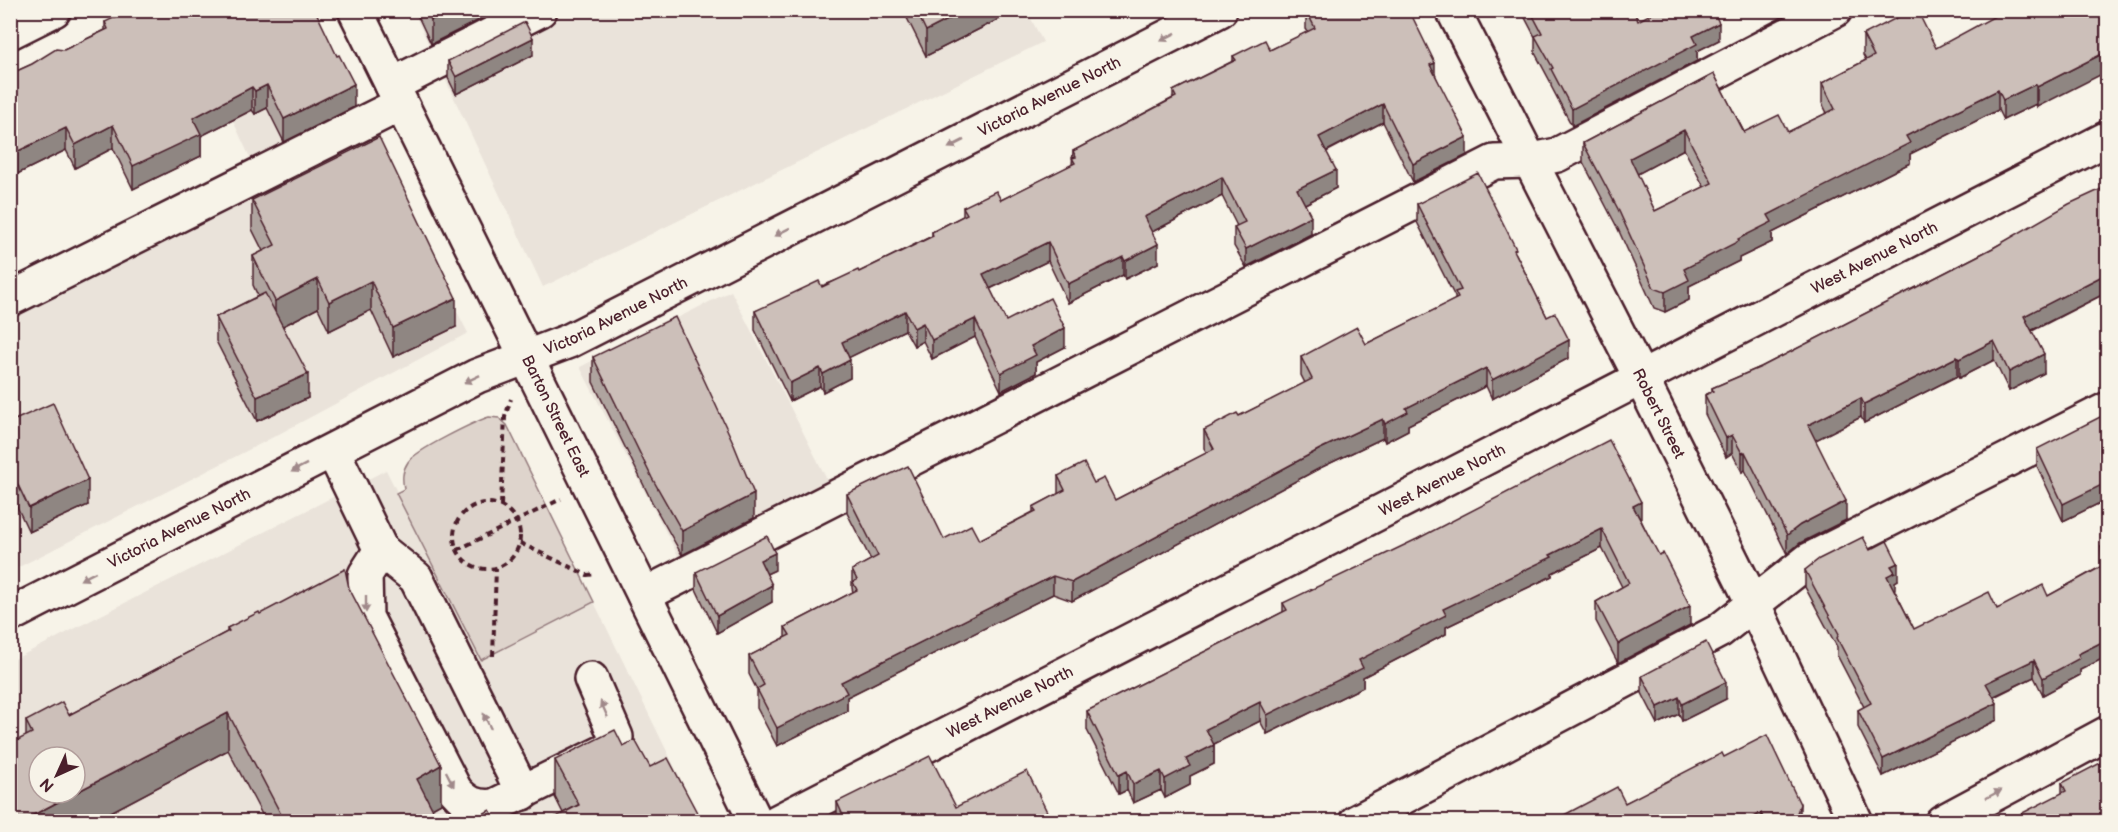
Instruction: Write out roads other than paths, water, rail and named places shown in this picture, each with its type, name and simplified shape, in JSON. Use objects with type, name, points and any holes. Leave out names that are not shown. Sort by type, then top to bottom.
[{"type":"street","points":[[10,32],[54,10]]},
{"type":"street","name":"Barton Street East","points":[[355,10],[756,822]]},
{"type":"street","points":[[10,299],[397,95],[540,10]]},
{"type":"street","name":"Victoria Avenue North","points":[[10,615],[477,376],[569,341],[1220,10]]},
{"type":"street","name":"Robert Street","points":[[1453,10],[1754,605],[1856,822]]},
{"type":"street","points":[[638,583],[1494,162],[1528,161],[1557,155],[1835,10]]},
{"type":"street","name":"West Avenue North","points":[[777,822],[2108,138]]},
{"type":"street","points":[[1356,822],[1719,631],[1809,560],[2108,409]]},
{"type":"street","points":[[333,451],[381,550],[416,578],[523,793]]},
{"type":"street","points":[[381,550],[365,575],[366,617],[455,790],[472,805],[494,806],[610,749],[616,737],[591,679]]},
{"type":"street","points":[[1942,822],[2108,733]]}]
